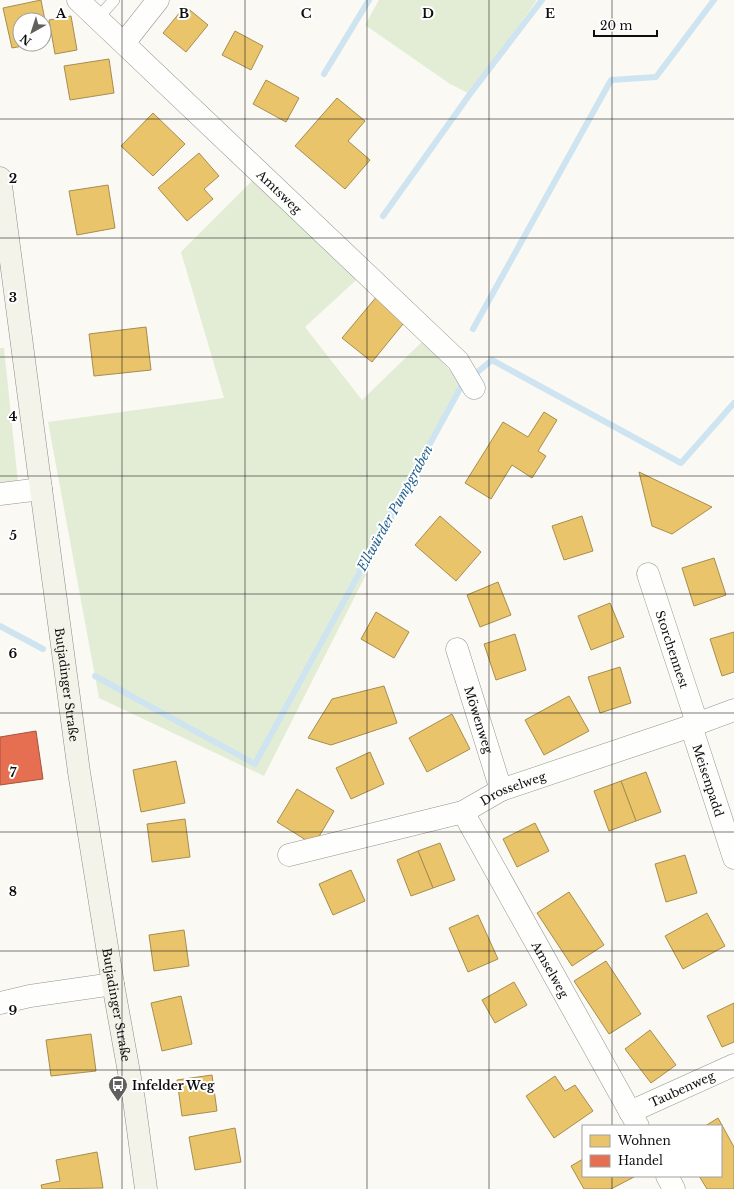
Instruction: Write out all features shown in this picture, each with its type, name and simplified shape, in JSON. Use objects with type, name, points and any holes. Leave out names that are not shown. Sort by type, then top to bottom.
[{"type":"main road","name":"Butjadinger Straße","points":[[0,178],[80,772],[113,984],[134,1100],[146,1189]]},
{"type":"street","name":"Amtsweg","points":[[78,0],[458,361],[474,388]]},
{"type":"street","points":[[124,43],[158,0]]},
{"type":"street","points":[[0,494],[41,489]]},
{"type":"street","name":"Storchennest","points":[[648,574],[694,725]]},
{"type":"street","name":"Möwenweg","points":[[457,649],[501,790]]},
{"type":"street","name":"Drosselweg","points":[[289,855],[463,812],[501,790],[734,710]]},
{"type":"street","name":"Meisenpadd","points":[[694,725],[734,858]]},
{"type":"street","name":"Amselweg","points":[[463,812],[634,1119]]},
{"type":"street","points":[[0,1003],[30,996],[113,984]]},
{"type":"street","name":"Taubenweg","points":[[634,1119],[734,1065]]},
{"type":"street","points":[[668,1177],[674,1189]]},
{"type":"lane","points":[[98,18],[114,0]]},
{"type":"green space","points":[[379,0],[537,0],[470,94],[450,84],[365,25]]},
{"type":"green space","points":[[259,174],[365,272],[305,327],[362,400],[424,340],[462,385],[264,776],[99,698],[48,422],[224,398],[181,252]]},
{"type":"green space","points":[[0,348],[4,348],[18,483],[0,485]]},
{"type":"building: Wohnen","points":[[41,0],[43,12],[12,12],[12,48],[3,8]]},
{"type":"building: Wohnen","points":[[185,6],[208,25],[186,52],[163,33]]},
{"type":"building: Wohnen","points":[[71,16],[77,50],[55,54],[52,37],[52,19]]},
{"type":"building: Wohnen","points":[[235,31],[263,46],[251,70],[222,55]]},
{"type":"building: Wohnen","points":[[109,59],[114,93],[70,100],[64,66]]},
{"type":"building: Wohnen","points":[[266,80],[299,98],[286,122],[253,104]]},
{"type":"building: Wohnen","points":[[337,98],[365,121],[348,141],[370,160],[345,189],[295,146]]},
{"type":"building: Wohnen","points":[[153,113],[185,144],[153,176],[121,146]]},
{"type":"building: Wohnen","points":[[199,153],[219,176],[204,189],[213,199],[187,221],[158,188]]},
{"type":"building: Wohnen","points":[[108,185],[115,228],[77,235],[69,191]]},
{"type":"building: Wohnen","points":[[378,295],[407,319],[372,362],[342,338]]},
{"type":"building: Wohnen","points":[[146,327],[151,370],[94,376],[89,334]]},
{"type":"building: Wohnen","points":[[544,412],[557,420],[538,451],[546,456],[532,478],[512,465],[491,499],[465,483],[503,422],[528,437]]},
{"type":"building: Wohnen","points":[[639,472],[712,507],[672,534],[652,526]]},
{"type":"building: Wohnen","points":[[440,516],[481,552],[456,581],[415,545]]},
{"type":"building: Wohnen","points":[[582,516],[593,551],[564,560],[552,526]]},
{"type":"building: Wohnen","points":[[714,558],[726,595],[694,606],[682,568]]},
{"type":"building: Wohnen","points":[[498,582],[511,615],[480,627],[467,595]]},
{"type":"building: Wohnen","points":[[610,603],[624,637],[591,650],[578,616]]},
{"type":"building: Wohnen","points":[[376,612],[409,632],[394,658],[361,639]]},
{"type":"building: Wohnen","points":[[734,632],[734,672],[722,676],[710,639]]},
{"type":"building: Wohnen","points":[[515,634],[526,670],[496,680],[484,644]]},
{"type":"building: Wohnen","points":[[620,667],[631,703],[600,713],[588,677]]},
{"type":"building: Wohnen","points":[[384,686],[397,723],[331,745],[308,738],[332,699]]},
{"type":"building: Wohnen","points":[[569,696],[589,731],[544,755],[525,720]]},
{"type":"building: Wohnen","points":[[452,714],[470,749],[427,772],[409,738]]},
{"type":"building: Wohnen","points":[[370,752],[384,784],[351,799],[336,768]]},
{"type":"building: Wohnen","points":[[176,761],[185,803],[141,812],[133,770]]},
{"type":"building: Wohnen","points":[[646,772],[661,812],[636,821],[621,781]]},
{"type":"building: Wohnen","points":[[621,781],[636,821],[609,831],[594,791]]},
{"type":"building: Wohnen","points":[[297,789],[334,811],[314,845],[277,822]]},
{"type":"building: Wohnen","points":[[185,819],[190,857],[152,862],[147,824]]},
{"type":"building: Wohnen","points":[[535,823],[549,851],[517,867],[503,839]]},
{"type":"building: Wohnen","points":[[440,843],[455,880],[433,888],[418,851]]},
{"type":"building: Wohnen","points":[[418,851],[433,888],[411,896],[397,860]]},
{"type":"building: Wohnen","points":[[685,855],[697,893],[666,902],[655,864]]},
{"type":"building: Wohnen","points":[[351,870],[365,901],[333,915],[319,884]]},
{"type":"building: Wohnen","points":[[569,892],[604,945],[572,966],[537,913]]},
{"type":"building: Wohnen","points":[[707,913],[725,946],[683,969],[665,936]]},
{"type":"building: Wohnen","points":[[478,915],[498,959],[468,972],[449,928]]},
{"type":"building: Wohnen","points":[[184,930],[189,966],[154,971],[149,935]]},
{"type":"building: Wohnen","points":[[606,961],[641,1014],[609,1034],[574,981]]},
{"type":"building: Wohnen","points":[[514,982],[527,1005],[495,1023],[482,1000]]},
{"type":"building: Wohnen","points":[[181,996],[192,1044],[162,1051],[151,1003]]},
{"type":"building: Wohnen","points":[[734,1003],[734,1042],[722,1047],[707,1016]]},
{"type":"building: Wohnen","points":[[650,1030],[676,1065],[651,1083],[625,1049]]},
{"type":"building: Wohnen","points":[[91,1034],[96,1071],[51,1076],[46,1040]]},
{"type":"building: Wohnen","points":[[212,1075],[217,1111],[182,1116],[177,1080]]},
{"type":"building: Wohnen","points":[[555,1076],[565,1091],[575,1085],[593,1111],[554,1138],[526,1096]]},
{"type":"building: Wohnen","points":[[718,1118],[722,1125],[707,1125]]},
{"type":"building: Wohnen","points":[[722,1125],[734,1147],[734,1189],[707,1189],[700,1177],[722,1177]]},
{"type":"building: Wohnen","points":[[235,1128],[241,1162],[195,1170],[189,1137]]},
{"type":"building: Wohnen","points":[[97,1152],[103,1188],[42,1189],[41,1185],[60,1181],[56,1160]]},
{"type":"building: Wohnen","points":[[582,1160],[582,1177],[634,1177],[611,1189],[584,1189],[571,1166]]},
{"type":"building: Handel","points":[[36,731],[43,779],[0,785],[0,737]]},
{"type":"waterway","points":[[324,74],[369,0]]},
{"type":"waterway","points":[[383,216],[470,94],[542,0]]},
{"type":"waterway","points":[[473,329],[611,80],[656,77],[714,0]]},
{"type":"waterway","name":"Ellwürder Pumpgraben","points":[[95,676],[255,764],[462,385],[492,360],[681,463],[734,403]]},
{"type":"waterway","name":"Ellwürder Pumpgraben","points":[[0,626],[43,649]]},
{"type":"place","name":"Infelder Weg","points":[[118,1102]]}]
